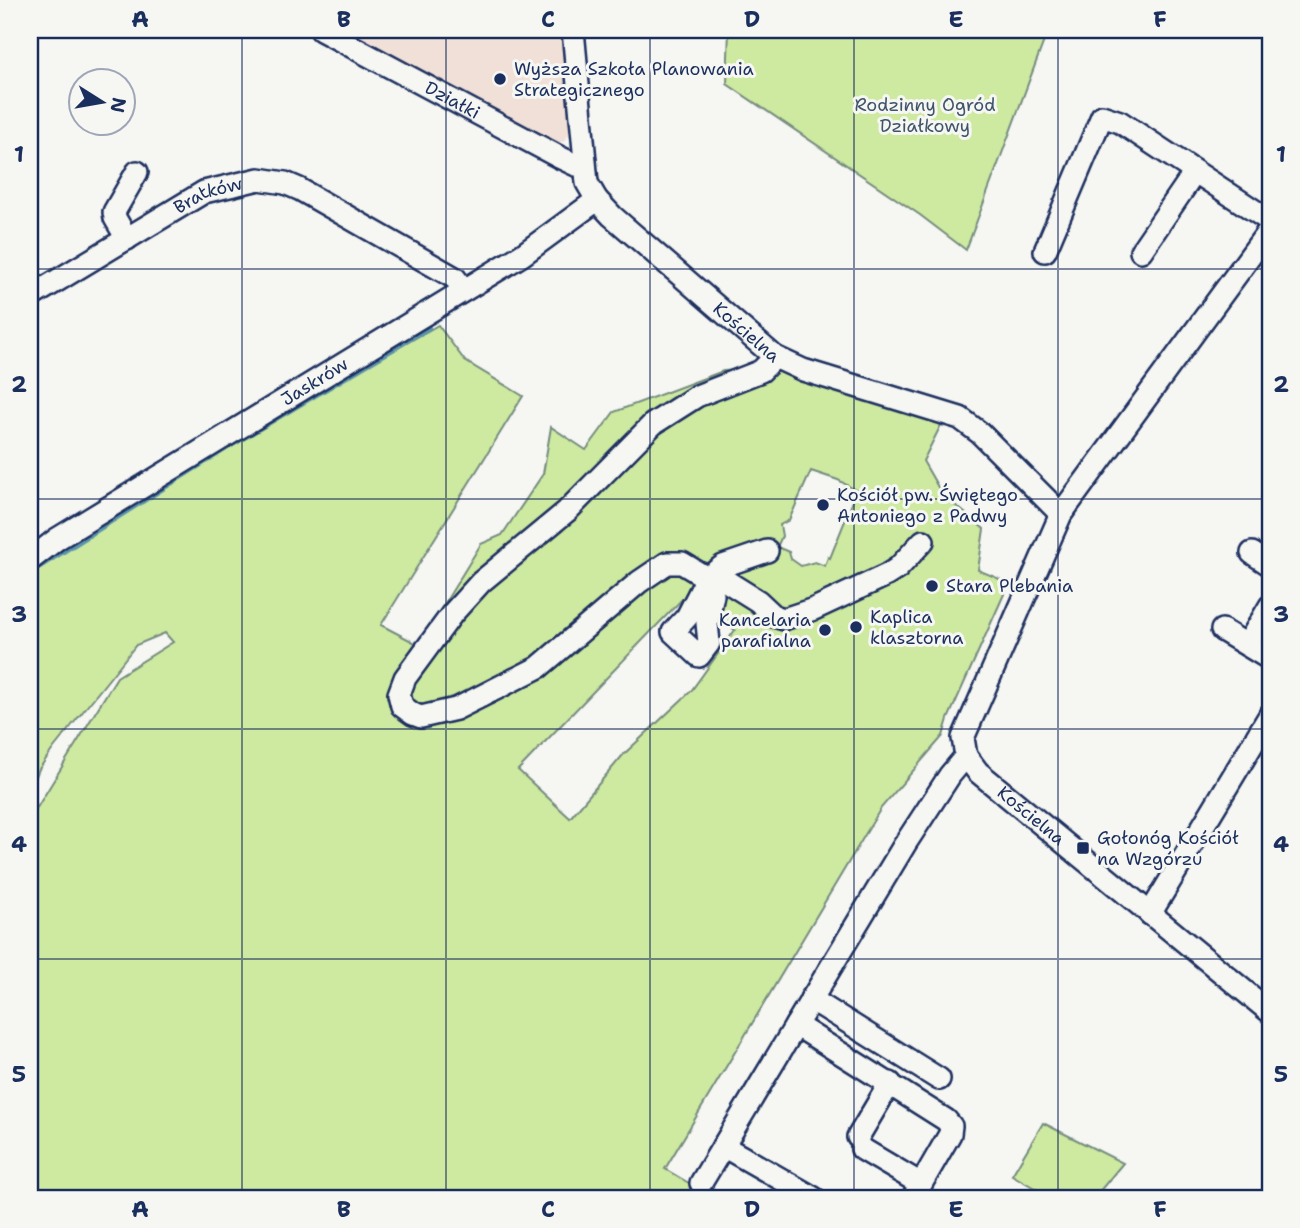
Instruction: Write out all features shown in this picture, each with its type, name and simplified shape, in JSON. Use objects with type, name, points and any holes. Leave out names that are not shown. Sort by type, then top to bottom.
[{"type":"street","name":"Działki","points":[[321,30],[559,158],[576,165],[584,165]]},
{"type":"street","name":"Kościelna","points":[[573,30],[587,183],[597,200],[622,225],[775,356],[803,370],[960,418],[980,433],[1061,514]]},
{"type":"street","points":[[701,1183],[933,800],[966,756],[963,744],[965,731],[1061,514],[1270,229],[1195,172],[1120,122],[1102,116],[1045,251]]},
{"type":"street","points":[[127,239],[114,212],[137,172]]},
{"type":"street","points":[[1141,251],[1195,172]]},
{"type":"street","name":"Bratków","points":[[30,297],[204,192],[245,181],[272,181],[299,189],[455,278],[464,290]]},
{"type":"street","name":"Jaskrów","points":[[30,560],[57,539],[522,255],[597,200]]},
{"type":"street","points":[[775,356],[761,371],[697,396],[648,428],[567,511],[481,582],[452,614],[411,669],[400,689],[400,702],[413,715],[434,715],[459,708],[540,667],[639,582],[667,563],[682,563],[708,578],[726,581],[758,601],[774,616],[784,619],[814,609],[887,575],[898,568],[923,541]]},
{"type":"street","points":[[708,578],[723,566],[767,551]]},
{"type":"street","points":[[1247,645],[1270,606]]},
{"type":"street","points":[[1222,630],[1270,659]]},
{"type":"street","points":[[1150,914],[1270,715]]},
{"type":"street","name":"Kościelna","points":[[966,756],[978,772],[1270,1012]]},
{"type":"street","points":[[811,999],[939,1080]]},
{"type":"street","points":[[796,1025],[890,1083],[951,1126],[950,1135],[917,1191],[860,1143],[890,1083]]},
{"type":"street","points":[[723,1146],[814,1198]]},
{"type":"shaded area","name":"Wyższa Szkoła Planowania Strategicznego","points":[[341,30],[562,30],[572,127],[565,141],[555,143]]},
{"type":"green space","name":"Rodzinny Ogród Działkowy","points":[[729,30],[1048,30],[966,250],[920,215],[727,84]]},
{"type":"green space","points":[[438,325],[465,361],[523,396],[381,625],[419,645],[481,544],[502,535],[543,474],[551,427],[586,450],[614,412],[723,371],[781,368],[946,415],[923,461],[942,494],[984,529],[978,570],[1009,583],[948,719],[943,736],[881,808],[665,1169],[699,1189],[694,1198],[30,1198],[30,819],[117,677],[173,642],[165,633],[136,645],[53,749],[39,769],[30,790],[30,574],[77,534]],"holes":[[[811,471],[838,480],[857,491],[825,566],[815,562],[801,566],[791,559],[789,552],[777,547],[782,536],[780,525],[789,520]],[[687,594],[735,630],[691,691],[623,755],[570,818],[518,770]]]},
{"type":"green space","points":[[1043,1123],[1123,1163],[1094,1198],[1052,1198],[1012,1175]]},
{"type":"waterway","points":[[30,573],[229,447],[429,328]]},
{"type":"place","name":"Wyższa Szkoła Planowania Strategicznego","points":[[500,79]]},
{"type":"place","name":"Kościół pw. Świętego Antoniego z Padwy","points":[[823,505]]},
{"type":"place","name":"Stara Plebania","points":[[932,586]]},
{"type":"place","name":"Kaplica klasztorna","points":[[856,627]]},
{"type":"place","name":"Kancelaria parafialna","points":[[825,630]]},
{"type":"place","name":"Gołonóg Kościół na Wzgórzu","points":[[1083,848]]}]
